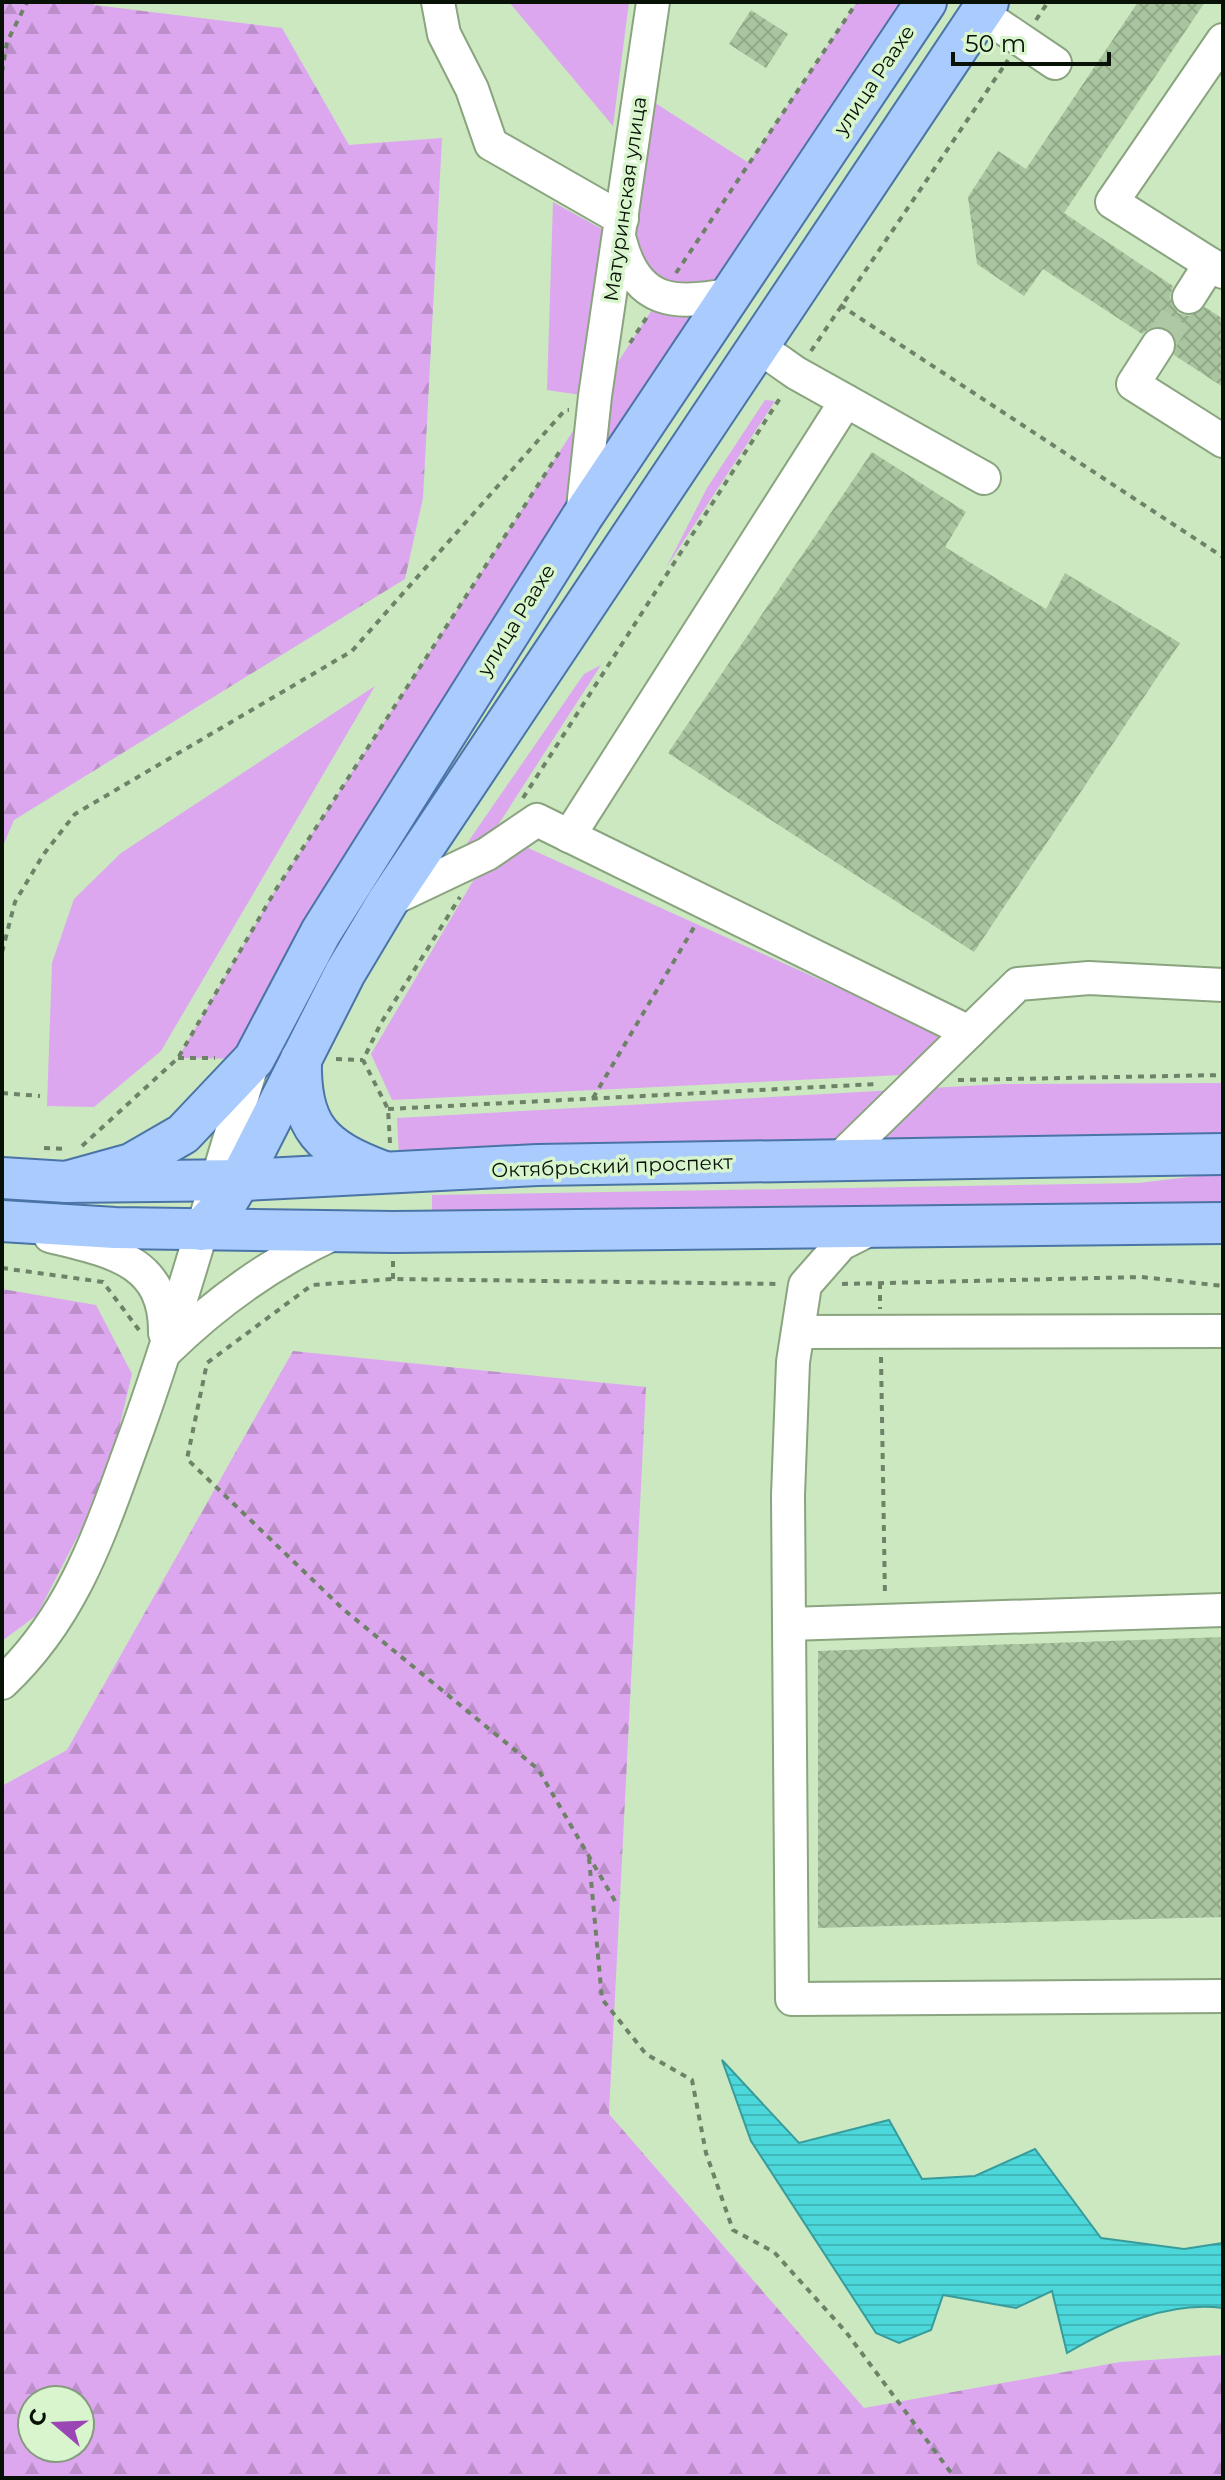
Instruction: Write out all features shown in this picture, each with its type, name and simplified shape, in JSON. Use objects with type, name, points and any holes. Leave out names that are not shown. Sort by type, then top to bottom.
[{"type":"main road","name":"улица Раахе","points":[[66,1182],[131,1164],[183,1134],[254,1059],[321,932],[582,517],[926,2]]},
{"type":"main road","points":[[201,1230],[228,1200],[228,1180],[301,1058],[388,901],[985,8]]},
{"type":"main road","points":[[301,1058],[301,1087],[306,1115],[320,1137],[343,1157],[403,1174]]},
{"type":"main road","name":"Октябрьский проспект","points":[[403,1174],[434,1154],[611,1146],[638,1164],[1223,1154]]},
{"type":"main road","points":[[2,1178],[66,1182],[403,1174]]},
{"type":"main road","points":[[403,1174],[413,1232]]},
{"type":"main road","points":[[2,1222],[201,1230],[413,1232],[1223,1223]]},
{"type":"street","points":[[438,2],[444,34],[472,89],[491,144],[621,229],[626,265],[638,281],[661,296],[693,302],[731,294]]},
{"type":"street","name":"Матуринская улица","points":[[582,517],[595,396],[653,2]]},
{"type":"street","points":[[985,8],[1055,63]]},
{"type":"street","points":[[1189,297],[1217,268],[1112,202],[1223,40]]},
{"type":"street","points":[[1158,345],[1133,384],[1223,441]]},
{"type":"street","points":[[759,347],[796,373],[984,478]]},
{"type":"street","points":[[569,836],[846,401]]},
{"type":"street","points":[[388,901],[487,854],[529,811],[569,836],[969,1032]]},
{"type":"street","points":[[838,1160],[1018,984],[1089,978],[1223,985]]},
{"type":"street","points":[[228,1180],[254,1059]]},
{"type":"street","points":[[2,1222],[115,1252],[137,1266],[156,1285],[166,1311],[93,1547],[66,1603],[35,1652],[2,1683]]},
{"type":"street","points":[[877,1226],[841,1244],[805,1285],[798,1332],[788,1495],[792,1999],[1223,1996]]},
{"type":"street","points":[[154,1344],[201,1230]]},
{"type":"street","points":[[154,1344],[270,1266],[339,1231]]},
{"type":"street","points":[[798,1332],[1223,1331]]},
{"type":"street","points":[[789,1624],[1223,1610]]},
{"type":"path","points":[[2,72],[7,42],[27,2]]},
{"type":"path","points":[[628,346],[857,2]]},
{"type":"path","points":[[529,811],[796,373],[1048,2]]},
{"type":"path","points":[[840,305],[1223,557]]},
{"type":"path","points":[[2,952],[15,902],[43,855],[75,814],[352,651],[565,410],[587,409],[595,396]]},
{"type":"path","points":[[33,1148],[79,1149],[178,1058],[275,891],[570,436]]},
{"type":"path","points":[[463,893],[381,1023],[363,1060],[388,1109],[919,1082],[1223,1075]]},
{"type":"path","points":[[593,1098],[707,905]]},
{"type":"path","points":[[2,1093],[40,1096]]},
{"type":"path","points":[[2,1268],[103,1282],[154,1344]]},
{"type":"path","points":[[615,1901],[538,1769],[343,1609],[187,1459],[207,1363],[312,1285],[393,1279],[805,1285],[1142,1277],[1223,1286]]},
{"type":"path","points":[[880,1283],[886,1621]]},
{"type":"path","points":[[589,1857],[602,1999],[646,2054],[692,2080],[706,2153],[733,2230],[774,2252],[846,2332],[955,2478]]},
{"type":"green space","points":[[2,2],[93,2],[94,5],[282,28],[349,145],[442,138],[423,498],[405,579],[14,820],[2,848]]},
{"type":"green space","points":[[509,2],[629,2],[613,126]]},
{"type":"green space","points":[[857,2],[926,2],[254,1059],[178,1058],[275,891],[595,397],[547,390],[553,202],[620,239],[641,94],[749,163]],"holes":[[[626,265],[661,296],[597,394]]]},
{"type":"green space","points":[[765,400],[775,401],[666,568],[707,488]]},
{"type":"green space","points":[[601,665],[489,839],[461,852],[584,674]]},
{"type":"green space","points":[[375,686],[161,1051],[94,1107],[47,1106],[52,963],[74,899],[121,853]]},
{"type":"green space","points":[[528,848],[945,1036],[901,1075],[392,1100],[371,1054],[473,881]]},
{"type":"green space","points":[[1223,1083],[1223,1138],[399,1157],[397,1118],[1002,1084]]},
{"type":"green space","points":[[1223,1173],[1223,1205],[432,1212],[432,1195],[1138,1183]]},
{"type":"green space","points":[[2,1289],[96,1305],[132,1374],[107,1479],[37,1615],[2,1641]]},
{"type":"green space","points":[[293,1351],[646,1387],[609,2114],[864,2408],[1120,2362],[1223,2355],[1223,2478],[2,2478],[2,1786],[67,1750]]},
{"type":"water","points":[[722,2060],[799,2143],[889,2120],[922,2179],[975,2176],[1035,2149],[1101,2238],[1184,2249],[1223,2243],[1223,2308],[1182,2308],[1162,2312],[1122,2325],[1067,2353],[1052,2291],[1016,2308],[943,2295],[931,2330],[899,2343],[876,2333],[751,2141]]},
{"type":"building","points":[[1138,2],[1205,2],[1064,213],[1173,286],[1170,297],[1178,313],[1189,316],[1205,307],[1223,319],[1223,387],[1174,355],[1175,337],[1168,329],[1150,328],[1142,334],[1043,269],[1024,296],[977,264],[968,197],[998,151],[1026,169]]},
{"type":"building","points":[[751,10],[788,34],[766,68],[729,44]]},
{"type":"building","points":[[872,452],[966,512],[945,547],[1046,609],[1065,573],[1180,643],[974,952],[668,753]]},
{"type":"building","points":[[1223,1637],[1223,1917],[818,1928],[818,1651]]},
{"type":"tunnel","points":[[1158,345],[1189,297]]}]
